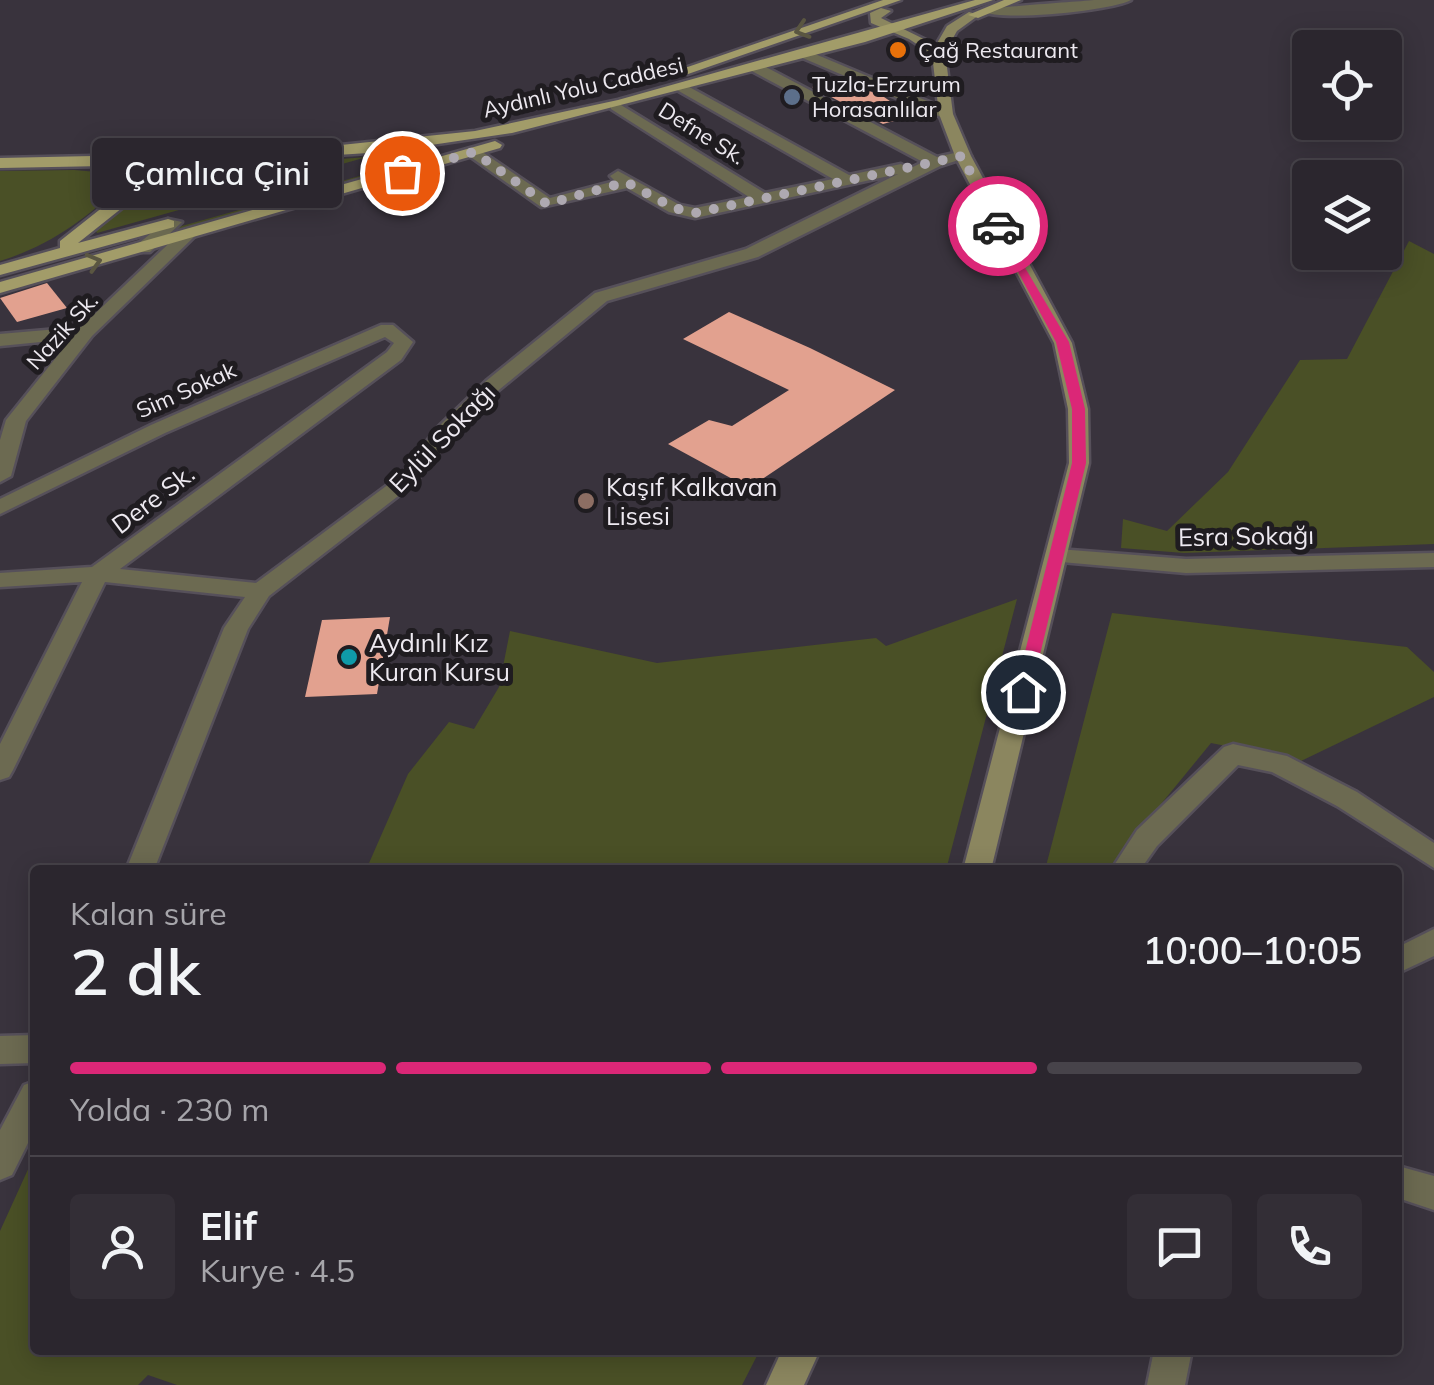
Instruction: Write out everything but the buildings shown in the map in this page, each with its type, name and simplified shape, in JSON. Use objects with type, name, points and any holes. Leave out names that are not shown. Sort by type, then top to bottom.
[{"type":"main road","name":"Aydınlı Yolu Caddesi","points":[[0,150],[274,142],[398,132],[507,115],[606,94],[910,0]]},
{"type":"main road","points":[[905,34],[1010,2]]},
{"type":"main road","points":[[890,6],[898,19],[928,20]]},
{"type":"main road","name":"Aydınlı Yolu Caddesi","points":[[0,163],[168,161],[320,153],[439,141],[616,106],[803,54],[905,34],[928,20],[982,9]]},
{"type":"main road","points":[[0,270],[474,152],[616,106]]},
{"type":"main road","points":[[54,254],[134,193],[168,161],[192,152],[294,146],[398,132]]},
{"type":"main road","points":[[36,162],[108,170],[121,176],[134,193]]},
{"type":"main road","points":[[0,288],[144,248]]},
{"type":"street","points":[[1010,2],[1025,6],[1125,0]]},
{"type":"street","points":[[890,6],[874,18],[938,52]]},
{"type":"street","name":"Aydınlı Yolu Caddesi","points":[[982,9],[1025,6]]},
{"type":"street","points":[[978,865],[1079,463],[1078,409],[1062,342],[962,156],[946,114],[938,52],[952,29],[982,9]]},
{"type":"street","points":[[803,54],[946,114]]},
{"type":"street","points":[[755,67],[935,162]]},
{"type":"street","points":[[682,87],[846,180]]},
{"type":"street","name":"Defne Sk.","points":[[616,106],[763,199]]},
{"type":"street","points":[[474,152],[547,204],[622,179],[674,208],[695,213],[935,162]]},
{"type":"street","name":"Eylül Sokağı","points":[[142,865],[236,628],[261,590],[408,480],[444,432],[492,385],[600,297],[752,253],[935,162],[962,156]]},
{"type":"street","points":[[144,248],[181,228]]},
{"type":"street","name":"Nazik Sk.","points":[[0,476],[8,421],[181,228]]},
{"type":"street","name":"Sim Sokak","points":[[0,507],[158,429],[344,346],[387,329],[394,335]]},
{"type":"street","points":[[0,340],[86,332]]},
{"type":"street","name":"Dere Sk.","points":[[0,770],[98,574],[394,356],[404,342],[394,335]]},
{"type":"street","name":"Esra Sokağı","points":[[1058,556],[1186,566],[1434,560]]},
{"type":"street","points":[[0,580],[98,574],[261,590]]},
{"type":"street","points":[[1128,865],[1147,838],[1233,754],[1278,763],[1347,799],[1434,856]]},
{"type":"street","points":[[1402,959],[1434,942]]},
{"type":"street","points":[[0,1050],[30,1048]]},
{"type":"street","points":[[0,1164],[30,1106]]},
{"type":"street","points":[[1402,1183],[1434,1192]]},
{"type":"street","points":[[785,1385],[800,1355]]},
{"type":"street","points":[[1166,1385],[1172,1355]]},
{"type":"green space","points":[[367,157],[97,233],[95,229],[174,172]]},
{"type":"green space","points":[[427,157],[441,158],[159,236],[182,226]]},
{"type":"green space","points":[[0,171],[109,173],[121,184],[65,230],[0,261]]},
{"type":"green space","points":[[1409,241],[1434,254],[1434,544],[1184,553],[1121,548],[1123,519],[1167,531],[1228,472],[1300,360],[1347,359],[1394,270],[1402,270],[1402,254]]},
{"type":"green space","points":[[1017,599],[947,865],[368,865],[408,774],[449,722],[474,729],[499,687],[510,631],[657,663],[876,638],[886,646]]},
{"type":"green space","points":[[1112,613],[1407,647],[1434,672],[1434,697],[1301,761],[1211,743],[1111,865],[1046,865]]},
{"type":"green space","points":[[30,1165],[30,1355],[757,1355],[742,1385],[177,1385],[148,1375],[138,1385],[0,1385],[0,1231]]},
{"type":"way so far","points":[[402,173],[474,152],[547,204],[626,182],[674,208],[695,213],[962,156],[998,226]]},
{"type":"place","name":"Çağ Restaurant","points":[[898,50]]},
{"type":"place","name":"Tuzla-Erzurum Horasanlılar","points":[[792,97]]},
{"type":"place","name":"Çamlıca Çini","points":[[402,173]]},
{"type":"place","name":"Kaşıf Kalkavan Lisesi","points":[[586,501]]},
{"type":"place","name":"Aydınlı Kız Kuran Kursu","points":[[349,657]]},
{"type":"route","points":[[998,226],[1062,342],[1078,409],[1079,463],[1023,692]]}]
